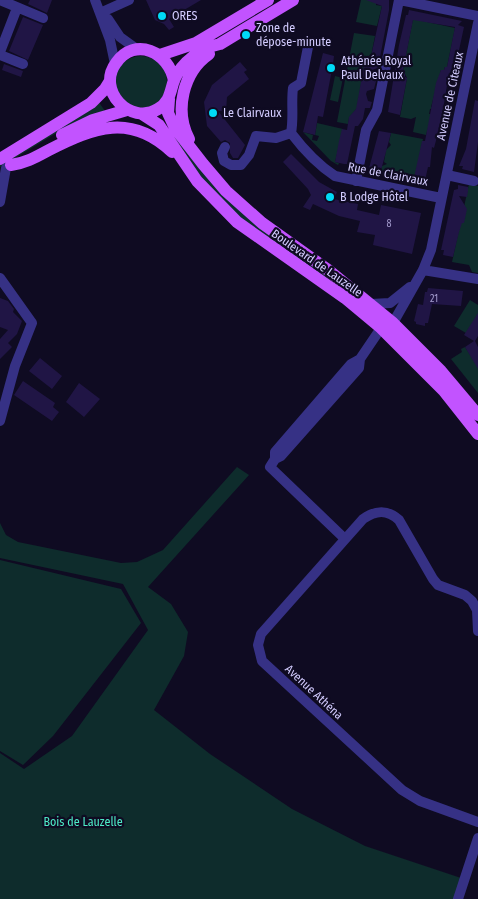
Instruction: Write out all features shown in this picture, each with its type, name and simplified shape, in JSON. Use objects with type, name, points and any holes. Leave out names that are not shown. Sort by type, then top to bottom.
[{"type":"main road","points":[[160,55],[196,43],[268,0]]},
{"type":"main road","points":[[203,164],[183,124],[182,98],[190,77],[197,65],[220,44],[293,0]]},
{"type":"main road","points":[[110,81],[112,92],[118,103],[126,110],[142,114],[158,110],[169,99],[174,81],[190,59],[212,46],[220,44]]},
{"type":"main road","points":[[4,166],[91,103],[110,81],[115,64],[130,52],[150,50],[160,55],[167,62],[174,81]]},
{"type":"main road","name":"Boulevard de Lauzelle","points":[[169,99],[168,113],[171,121],[226,191],[262,223],[328,270],[371,304],[383,324],[444,391],[478,434]]},
{"type":"main road","points":[[4,166],[86,123],[126,110]]},
{"type":"main road","name":"Boulevard de Lauzelle","points":[[142,114],[159,125],[184,164],[214,200],[237,222],[383,324],[441,371],[478,415]]},
{"type":"main road","points":[[4,166],[24,164],[58,145],[92,131],[116,126],[140,130],[152,135],[184,164]]},
{"type":"street","points":[[0,0],[43,18]]},
{"type":"street","points":[[95,0],[110,40],[115,64]]},
{"type":"street","points":[[100,12],[129,0]]},
{"type":"street","points":[[356,181],[366,130],[377,110],[400,0],[478,16]]},
{"type":"street","points":[[17,8],[0,53],[23,64]]},
{"type":"street","points":[[100,12],[105,14],[120,37],[138,50]]},
{"type":"street","name":"Avenue de Citeaux","points":[[345,539],[270,467],[275,459],[275,452],[351,364],[360,359],[423,270],[431,250],[441,198],[474,67],[478,23]]},
{"type":"street","points":[[225,147],[222,153],[224,162],[231,165],[241,165],[249,155],[256,136],[276,138],[291,133],[294,116],[291,102],[294,88],[301,84],[308,47]]},
{"type":"street","name":"Rue de Clairvaux","points":[[291,133],[322,168],[335,176],[441,198]]},
{"type":"street","points":[[0,202],[4,166]]},
{"type":"street","points":[[447,175],[474,181]]},
{"type":"street","points":[[423,270],[478,279]]},
{"type":"street","points":[[0,278],[32,323],[15,366],[0,421]]},
{"type":"street","name":"Avenue de Citeaux","points":[[371,304],[390,304],[416,281]]},
{"type":"street","name":"Avenue Athéna","points":[[478,631],[477,610],[472,601],[465,595],[438,585],[399,520],[392,514],[373,512],[363,519],[261,634],[259,654],[262,661],[402,790],[420,801],[478,822]]},
{"type":"street","points":[[458,899],[478,838]]},
{"type":"green space","points":[[361,0],[376,0],[376,5],[382,6],[377,26],[356,22]]},
{"type":"green space","points":[[413,19],[455,28],[447,67],[441,70],[431,107],[433,108],[430,109],[429,114],[432,114],[426,135],[413,132],[416,117],[411,119],[400,117],[407,78],[403,70]]},
{"type":"green space","points":[[354,33],[375,36],[370,61],[366,61],[364,66],[357,108],[349,118],[348,124],[337,122]]},
{"type":"green space","points":[[141,56],[151,58],[159,64],[165,72],[167,82],[165,92],[159,100],[151,106],[141,108],[131,106],[123,100],[117,92],[115,82],[117,72],[123,64],[131,58]]},
{"type":"green space","points":[[335,76],[343,78],[338,102],[330,100]]},
{"type":"green space","points":[[98,101],[105,111],[58,132],[0,167],[0,164]]},
{"type":"green space","points":[[317,123],[343,129],[335,162],[339,163],[338,165],[331,161],[303,132],[313,135],[312,140],[317,141],[319,136],[315,135]]},
{"type":"green space","points":[[172,127],[195,161],[376,310],[295,259],[245,222],[221,201],[200,178],[179,149]]},
{"type":"green space","points":[[391,133],[423,139],[415,177],[412,177],[411,182],[380,174],[382,166],[387,164],[384,162],[386,150],[391,145],[389,142]]},
{"type":"green space","points":[[469,184],[478,186],[478,273],[472,272],[469,265],[452,262]]},
{"type":"green space","points":[[470,300],[478,305],[478,314],[466,333],[454,326]]},
{"type":"green space","points":[[465,347],[478,367],[478,393],[451,359],[462,352],[461,349]]},
{"type":"green space","name":"Bois de Lauzelle","points":[[237,467],[249,475],[148,587],[171,604],[188,632],[184,656],[154,710],[210,754],[292,809],[365,846],[461,878],[454,899],[0,899],[0,753],[24,769],[72,736],[148,630],[123,584],[0,558],[0,523],[6,535],[18,542],[121,563],[137,562],[163,550]]},
{"type":"green space","points":[[0,560],[121,589],[141,623],[53,736],[23,765],[0,751]]},
{"type":"building","points":[[30,0],[52,0],[47,13],[28,4]]},
{"type":"building","name":"ORES","points":[[146,0],[201,0],[169,19],[174,27],[169,30],[164,24],[155,20]]},
{"type":"building","points":[[366,0],[389,0],[389,10],[378,68],[372,70],[371,76],[376,81],[374,89],[367,91],[366,94],[368,101],[372,102],[370,108],[365,108],[363,119],[358,126],[355,126],[347,164],[344,164],[335,162],[339,141],[342,129],[347,130],[349,117],[356,109],[364,66],[366,61],[370,61],[382,6]]},
{"type":"building","points":[[409,10],[462,21],[458,25],[464,27],[455,69],[450,72],[448,79],[441,122],[434,148],[432,147],[430,167],[428,167],[424,185],[413,182],[422,141],[425,141],[436,83],[441,70],[447,67],[455,27],[413,20],[403,70],[405,70],[405,77],[407,78],[400,115],[388,112],[399,45],[406,15],[408,15]]},
{"type":"building","points":[[23,17],[43,25],[28,60],[9,51]]},
{"type":"building","points":[[323,53],[334,56],[323,117],[318,116],[315,135],[303,132]]},
{"type":"building","name":"Le Clairvaux","points":[[240,62],[247,70],[244,72],[249,79],[227,97],[226,111],[218,111],[245,145],[238,158],[233,158],[230,153],[230,143],[225,140],[221,142],[207,126],[204,102],[212,85]]},
{"type":"building","points":[[4,64],[23,71],[21,77],[2,70]]},
{"type":"building","points":[[475,100],[478,101],[478,142],[474,172],[462,169],[463,166],[459,166],[466,149]]},
{"type":"building","points":[[379,131],[391,133],[380,174],[368,172]]},
{"type":"building","points":[[291,154],[319,182],[337,192],[334,199],[358,204],[357,210],[379,215],[381,205],[421,213],[412,254],[373,245],[375,235],[357,232],[360,221],[339,216],[313,204],[310,210],[303,207],[311,195],[308,189],[283,162]]},
{"type":"building","points":[[458,185],[468,187],[467,197],[459,196],[467,209],[453,257],[443,255],[444,250],[441,250],[454,190],[458,189]]},
{"type":"building","points":[[428,288],[463,291],[461,306],[432,304],[428,323],[425,323],[425,326],[416,324],[414,321],[418,304],[423,305],[425,292],[427,292]]},
{"type":"building","points":[[0,298],[8,301],[14,309],[13,312],[22,321],[17,334],[8,343],[12,347],[0,359],[0,339],[8,330],[0,327]]},
{"type":"building","points":[[478,313],[478,336],[475,341],[478,347],[478,369],[465,347],[474,341],[464,335]]},
{"type":"building","points":[[40,358],[62,376],[52,389],[29,371]]},
{"type":"building","points":[[23,381],[55,403],[53,407],[59,412],[52,421],[14,395]]},
{"type":"building","points":[[79,383],[100,399],[84,417],[66,402]]},
{"type":"place","name":"ORES","points":[[162,16]]},
{"type":"place","name":"Zone de dépose-minute","points":[[246,35]]},
{"type":"place","name":"Athénée Royal Paul Delvaux","points":[[331,68]]},
{"type":"place","name":"Le Clairvaux","points":[[213,113]]},
{"type":"place","name":"B Lodge Hôtel","points":[[330,197]]}]
